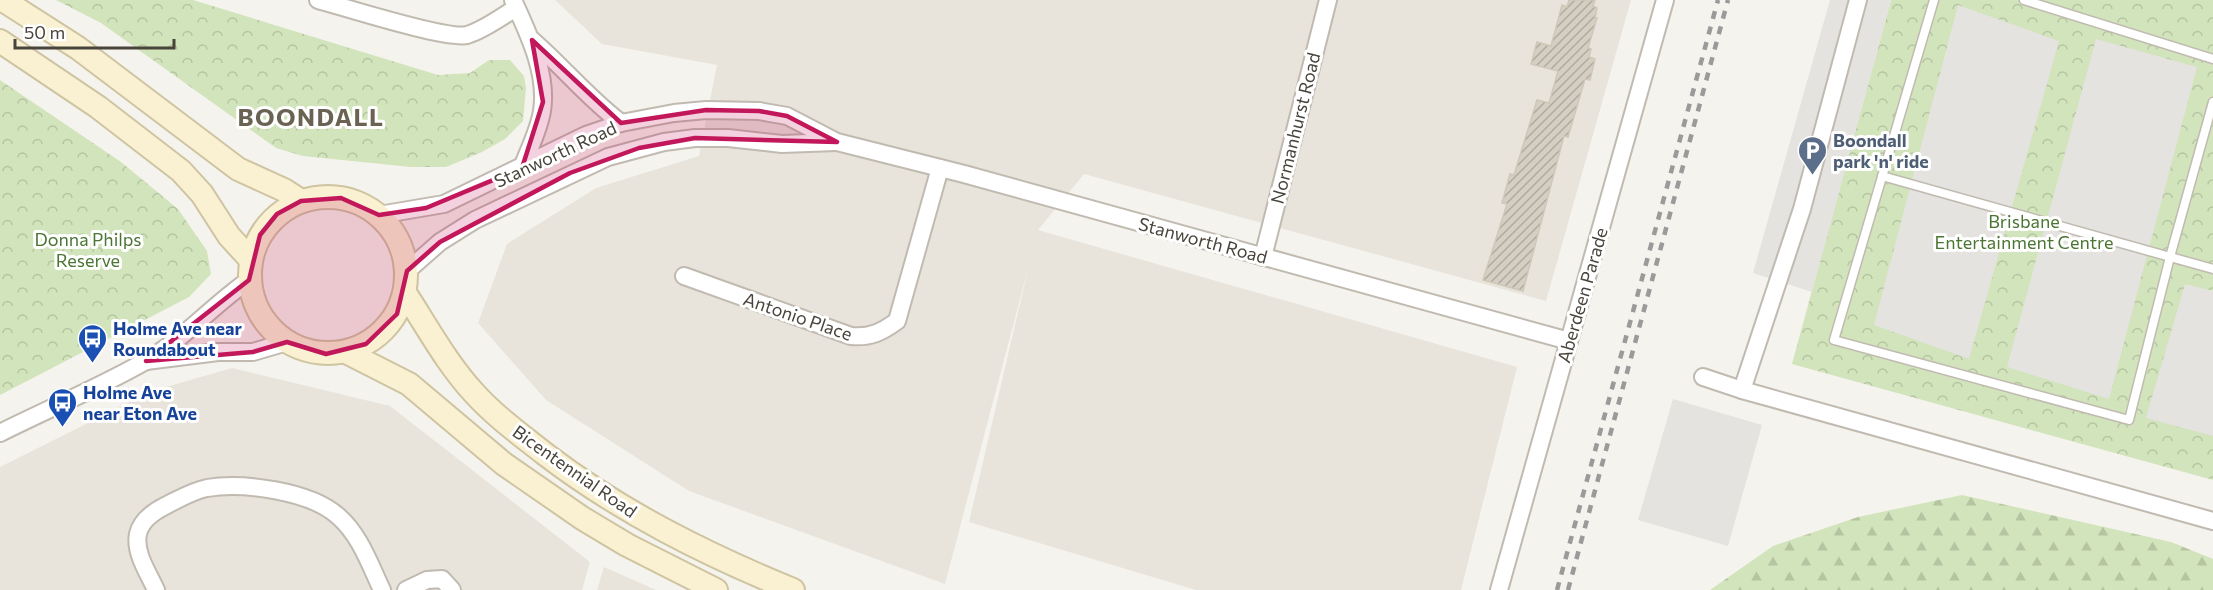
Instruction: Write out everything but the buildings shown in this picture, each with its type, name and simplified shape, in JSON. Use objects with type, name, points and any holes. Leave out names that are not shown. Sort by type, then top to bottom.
[{"type":"main road","points":[[3,0],[78,48],[238,169],[284,190],[301,201]]},
{"type":"main road","points":[[0,41],[98,107],[181,171],[202,194],[250,270],[255,305],[268,326],[287,342],[306,351],[326,354],[346,352],[366,344],[384,331],[397,314],[406,282],[403,250],[393,231],[378,215],[361,204],[341,198],[321,196],[301,201],[277,214],[260,235],[250,270]]},
{"type":"main road","name":"Bicentennial Road","points":[[406,282],[442,353],[458,374],[495,414],[528,441],[574,476],[635,515],[746,571],[793,590]]},
{"type":"main road","name":"Bicentennial Road","points":[[346,352],[409,384],[504,464],[582,518],[716,590]]},
{"type":"street","points":[[318,0],[439,33],[461,36],[474,32],[514,4],[532,40],[543,102],[542,114],[522,168]]},
{"type":"street","name":"Normanhurst Road","points":[[1263,257],[1328,0]]},
{"type":"street","name":"Aberdeen Parade","points":[[1499,590],[1665,0]]},
{"type":"street","points":[[1742,390],[1802,209],[1857,0]]},
{"type":"street","points":[[532,40],[557,62],[599,106],[621,123]]},
{"type":"street","name":"Stanworth Road","points":[[378,215],[444,204],[586,135],[621,123],[674,113],[706,110],[759,111],[787,116],[837,142],[940,168],[1569,341]]},
{"type":"street","name":"Stanworth Road","points":[[406,282],[440,242],[475,220],[570,173],[608,157],[664,142],[695,138],[728,138],[782,144],[837,142]]},
{"type":"street","name":"Antonio Place","points":[[684,276],[851,336],[864,337],[876,334],[897,321],[940,168]]},
{"type":"street","points":[[0,433],[146,361],[200,321],[232,291],[250,270]]},
{"type":"street","points":[[146,361],[218,352],[253,352],[287,342]]},
{"type":"street","points":[[1703,377],[1742,390],[2213,521]]},
{"type":"street","points":[[156,590],[137,544],[142,524],[157,511],[184,496],[205,489],[226,486],[294,495],[326,507],[349,527],[382,590]]},
{"type":"street","points":[[406,590],[435,578],[442,579],[452,590]]},
{"type":"lane","points":[[1934,0],[1834,340],[2129,420],[2170,257],[2213,102]]},
{"type":"lane","points":[[2024,0],[2213,59]]},
{"type":"lane","points":[[1882,176],[2213,269]]},
{"type":"highlighted area","points":[[532,40],[621,123],[706,110],[759,111],[787,116],[837,142],[695,138],[639,148],[570,173],[440,242],[407,271],[397,314],[366,344],[326,354],[287,342],[253,352],[146,361],[249,280],[260,235],[277,214],[301,201],[341,198],[379,215],[426,208],[522,168],[543,102]]},
{"type":"shaded area","points":[[555,0],[1631,0],[1546,301],[1084,174],[1038,230],[1517,367],[1461,590],[1196,590],[969,522],[1029,265],[945,584],[689,491],[546,400],[478,323],[507,244],[596,188],[699,156],[717,65],[602,44]]},
{"type":"shaded area","name":"Boondall park 'n' ride","points":[[1830,0],[1891,0],[1812,292],[1753,273]]},
{"type":"shaded area","points":[[1958,5],[2059,41],[1969,359],[1874,325]]},
{"type":"shaded area","points":[[2096,39],[2197,67],[2109,399],[2007,367]]},
{"type":"shaded area","points":[[2185,284],[2213,291],[2213,436],[2146,418]]},
{"type":"shaded area","points":[[232,368],[390,406],[590,562],[582,590],[0,590],[0,467],[152,391]]},
{"type":"shaded area","points":[[1673,399],[1762,425],[1728,546],[1638,520]]},
{"type":"shaded area","points":[[604,567],[656,590],[597,590]]},
{"type":"green space","points":[[56,0],[193,0],[438,75],[470,73],[489,60],[510,60],[524,76],[526,88],[523,121],[505,139],[482,152],[446,167],[411,167],[303,156],[276,148],[101,23]]},
{"type":"green space","name":"Brisbane Entertainment Centre","points":[[1891,0],[2213,0],[2213,480],[1792,364]]},
{"type":"green space","name":"Donna Philps Reserve","points":[[0,80],[121,162],[178,209],[207,251],[211,274],[189,297],[0,395]]},
{"type":"green space","points":[[1962,495],[2171,542],[2213,559],[2213,590],[1710,590],[1773,546],[1858,517]]},
{"type":"railway","points":[[1557,590],[1718,0]]},
{"type":"railway","points":[[1568,590],[1728,0]]},
{"type":"place","name":"Boondall park 'n' ride","points":[[1812,176]]},
{"type":"place","name":"Holme Ave near Roundabout","points":[[92,364]]},
{"type":"place","name":"Holme Ave near Eton Ave","points":[[62,428]]},
{"type":"district","name":"BOONDALL","points":[[311,116]]}]
